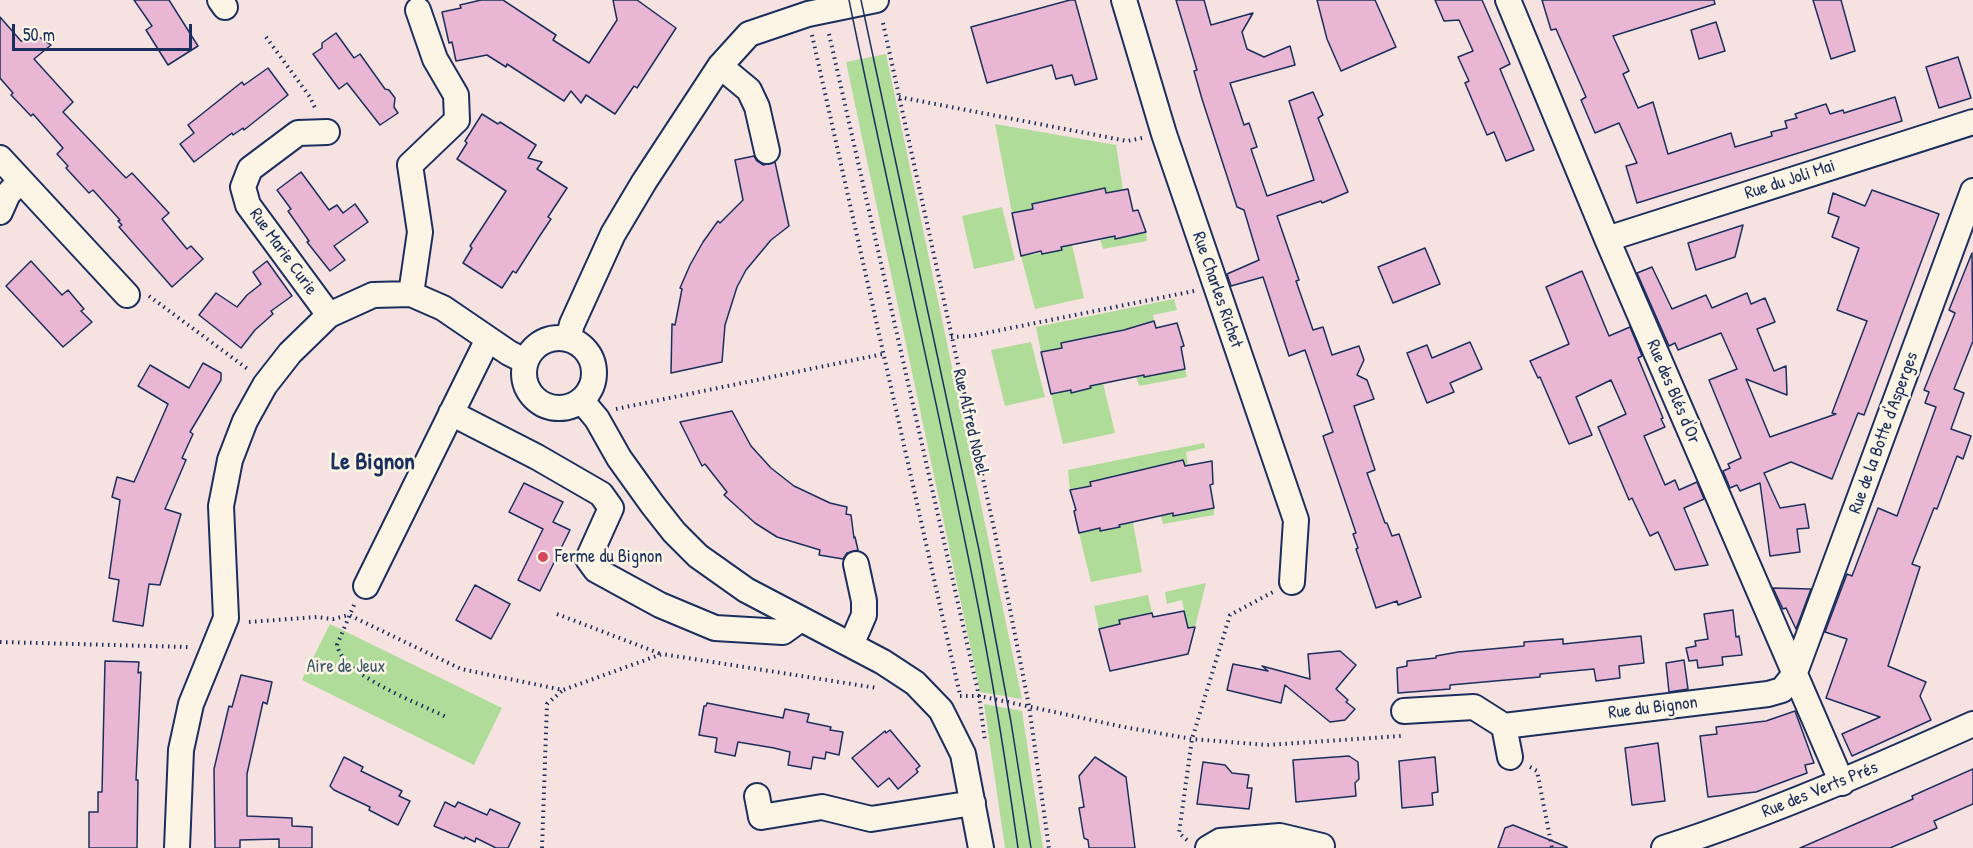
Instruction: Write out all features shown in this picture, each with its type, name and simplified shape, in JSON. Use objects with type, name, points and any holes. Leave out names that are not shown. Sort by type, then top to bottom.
[{"type":"street","name":"Rue Charles Richet","points":[[1124,0],[1164,134],[1296,520],[1292,582]]},
{"type":"street","name":"Rue des Blés d'Or","points":[[1508,0],[1607,239],[1842,783]]},
{"type":"street","points":[[568,339],[572,324],[613,234],[720,66],[749,34],[818,8],[881,8]]},
{"type":"street","points":[[411,294],[420,232],[410,165],[457,120],[456,95],[435,59],[418,10]]},
{"type":"street","points":[[720,66],[750,90],[757,107],[767,151]]},
{"type":"street","name":"Rue du Joli Mai","points":[[1607,239],[1973,122]]},
{"type":"street","name":"Rue Marie Curie","points":[[327,132],[298,133],[250,169],[243,187],[248,205],[329,315]]},
{"type":"street","points":[[0,158],[128,295]]},
{"type":"street","points":[[0,212],[8,194],[20,181]]},
{"type":"street","name":"Rue de la Botte d'Asperges","points":[[1794,675],[1973,191]]},
{"type":"street","points":[[177,848],[181,750],[191,704],[226,618],[221,506],[230,460],[245,421],[265,385],[290,353],[329,315],[372,295],[411,294],[443,308],[509,353],[525,361]]},
{"type":"street","points":[[558,337],[568,339],[587,350],[595,371],[594,382],[582,401],[572,407],[560,409],[549,407],[538,402],[530,394],[523,372],[525,361],[538,344],[558,337]]},
{"type":"street","points":[[366,586],[488,339]]},
{"type":"street","points":[[582,401],[597,419],[619,458],[652,504],[698,556],[746,590],[851,645],[951,703],[981,848]]},
{"type":"street","points":[[451,413],[537,457],[601,494],[611,508],[588,559],[596,570],[660,605],[715,628],[783,632],[801,619]]},
{"type":"street","points":[[851,645],[864,615],[864,602],[856,564]]},
{"type":"street","name":"Rue du Bignon","points":[[1504,726],[1768,694],[1782,690],[1794,675]]},
{"type":"street","points":[[1404,711],[1474,706],[1504,726],[1510,757]]},
{"type":"street","name":"Rue des Verts Prés","points":[[1664,848],[1708,834],[1842,783],[1973,724]]},
{"type":"street","points":[[760,816],[822,807],[871,819],[973,803]]},
{"type":"street","points":[[1198,844],[1280,836],[1322,846]]},
{"type":"path","points":[[818,8],[882,354],[951,703],[979,696],[1192,739],[1267,745],[1404,735]]},
{"type":"path","points":[[818,8],[979,696]]},
{"type":"path","name":"Rue Alfred Nobel","points":[[881,8],[898,97],[995,533],[1029,706],[1049,848]]},
{"type":"path","points":[[266,37],[310,97],[327,132]]},
{"type":"path","points":[[898,97],[1128,141],[1164,134]]},
{"type":"path","points":[[951,337],[980,334],[1216,287]]},
{"type":"path","points":[[128,295],[151,297],[238,361],[265,385]]},
{"type":"path","points":[[597,419],[609,409],[882,354]]},
{"type":"path","points":[[1198,844],[1179,833],[1192,739],[1230,615],[1292,582]]},
{"type":"path","points":[[366,586],[349,615],[337,645],[342,656],[348,664],[372,681],[446,717]]},
{"type":"path","points":[[557,614],[662,654],[874,687]]},
{"type":"path","points":[[242,622],[317,616],[333,619],[349,615],[461,669],[563,690]]},
{"type":"path","points":[[0,642],[215,646]]},
{"type":"path","points":[[542,848],[547,704],[563,690],[662,654]]},
{"type":"path","points":[[1510,757],[1537,771],[1552,848]]},
{"type":"green space","points":[[886,54],[1022,699],[980,692],[846,62]]},
{"type":"green space","points":[[995,124],[1116,145],[1123,190],[1106,193],[1105,188],[1032,204],[1033,209],[1012,213]]},
{"type":"green space","points":[[1002,207],[1015,260],[974,269],[962,216]]},
{"type":"green space","points":[[1146,232],[1147,241],[1103,249],[1100,239],[1115,236],[1115,239]]},
{"type":"green space","points":[[1072,245],[1084,298],[1035,309],[1021,256],[1061,250],[1061,247]]},
{"type":"green space","points":[[1174,299],[1177,310],[1153,315],[1154,321],[1124,330],[1061,343],[1062,348],[1041,352],[1036,327]]},
{"type":"green space","points":[[1031,342],[1045,397],[1005,406],[991,350]]},
{"type":"green space","points":[[1185,369],[1187,377],[1139,386],[1136,376],[1144,375],[1145,377]]},
{"type":"green space","points":[[1103,383],[1115,433],[1063,444],[1051,394],[1071,390],[1072,393]]},
{"type":"green space","points":[[1204,443],[1205,448],[1186,452],[1188,466],[1185,466],[1183,460],[1090,482],[1091,486],[1070,490],[1068,470]]},
{"type":"green space","points":[[1214,508],[1214,515],[1163,524],[1161,516],[1173,513],[1174,516]]},
{"type":"green space","points":[[1133,522],[1142,572],[1091,582],[1079,533],[1100,528],[1101,531]]},
{"type":"green space","points":[[1206,583],[1195,627],[1188,628],[1182,600],[1167,604],[1165,592]]},
{"type":"green space","points":[[1148,595],[1152,613],[1119,620],[1120,624],[1099,629],[1094,606]]},
{"type":"green space","name":"Aire de Jeux","points":[[330,624],[502,708],[474,765],[302,680]]},
{"type":"green space","points":[[984,704],[1022,711],[1043,848],[1005,848]]},
{"type":"building","points":[[134,0],[169,0],[198,46],[168,65],[146,30],[152,26]]},
{"type":"building","points":[[481,0],[503,0],[556,35],[553,40],[589,63],[617,20],[613,0],[637,0],[676,28],[637,88],[634,86],[615,114],[586,95],[581,103],[571,91],[564,101],[507,64],[506,67],[487,55],[456,61],[442,12]]},
{"type":"building","points":[[1075,0],[1097,79],[1075,85],[1072,75],[1056,79],[1052,65],[987,83],[971,27]]},
{"type":"building","points":[[1176,0],[1204,0],[1211,25],[1253,13],[1242,32],[1247,49],[1264,57],[1290,46],[1295,65],[1230,83],[1244,125],[1249,123],[1257,147],[1251,149],[1267,196],[1314,180],[1289,101],[1313,92],[1323,115],[1318,118],[1348,192],[1322,203],[1321,201],[1277,216],[1313,330],[1323,327],[1332,355],[1359,346],[1364,360],[1357,375],[1367,380],[1374,399],[1354,406],[1375,470],[1367,473],[1385,523],[1392,536],[1399,534],[1421,597],[1398,605],[1397,601],[1376,608],[1356,549],[1358,548],[1353,534],[1356,533],[1323,436],[1333,432],[1305,350],[1289,356],[1263,277],[1231,286],[1227,274],[1259,260],[1244,210],[1237,207],[1202,99],[1194,71],[1197,70]]},
{"type":"building","points":[[1317,0],[1375,0],[1396,47],[1341,71],[1327,39]]},
{"type":"building","points":[[1435,0],[1482,0],[1510,64],[1500,69],[1534,150],[1506,161],[1494,132],[1487,135],[1465,83],[1469,81],[1458,57],[1473,51],[1459,20],[1444,21]]},
{"type":"building","points":[[1542,0],[1714,0],[1715,4],[1613,36],[1629,71],[1623,74],[1638,108],[1653,102],[1668,154],[1731,133],[1735,147],[1772,136],[1771,132],[1787,128],[1785,121],[1797,118],[1795,114],[1826,104],[1830,114],[1843,110],[1844,113],[1895,97],[1902,121],[1637,203],[1626,166],[1637,163],[1619,123],[1595,133],[1581,100],[1586,97],[1556,29],[1551,30]]},
{"type":"building","points":[[1813,0],[1841,0],[1855,51],[1831,59]]},
{"type":"building","points":[[0,17],[21,41],[39,37],[51,45],[34,59],[73,102],[63,112],[126,178],[132,173],[169,213],[162,219],[187,249],[191,246],[203,259],[172,287],[119,227],[122,225],[118,221],[120,220],[93,190],[89,193],[66,168],[68,166],[57,154],[63,148],[33,114],[31,116],[11,95],[13,93],[0,78]]},
{"type":"building","points":[[1716,22],[1725,51],[1699,59],[1691,30]]},
{"type":"building","points":[[336,33],[354,58],[360,54],[385,89],[389,90],[395,98],[394,107],[398,113],[380,125],[347,83],[339,89],[313,54],[322,48],[322,43]]},
{"type":"building","points":[[1958,57],[1971,98],[1939,108],[1926,67]]},
{"type":"building","points":[[268,68],[288,95],[244,130],[243,128],[233,135],[232,133],[194,162],[180,144],[194,133],[188,125],[242,82],[244,85]]},
{"type":"building","points":[[482,114],[498,124],[500,122],[536,145],[528,158],[542,162],[537,169],[567,188],[548,217],[551,219],[516,273],[513,271],[502,288],[463,263],[472,248],[470,246],[506,191],[457,159]]},
{"type":"building","points":[[754,156],[763,165],[775,162],[789,226],[771,240],[746,270],[737,287],[725,325],[722,362],[671,373],[672,324],[675,325],[682,289],[680,288],[703,242],[718,221],[720,223],[743,200],[735,160]]},
{"type":"building","points":[[301,172],[329,210],[337,205],[343,213],[355,204],[368,222],[334,246],[345,260],[330,271],[307,242],[309,241],[288,211],[291,209],[277,190]]},
{"type":"building","points":[[1105,188],[1106,193],[1128,189],[1133,211],[1138,210],[1146,232],[1061,247],[1062,250],[1042,254],[1041,251],[1021,256],[1012,213],[1033,209],[1032,204]]},
{"type":"building","points":[[1872,190],[1939,214],[1864,415],[1858,413],[1832,479],[1791,462],[1764,473],[1780,508],[1805,504],[1809,528],[1797,529],[1800,552],[1770,556],[1760,483],[1740,491],[1737,485],[1730,488],[1723,471],[1730,468],[1728,464],[1741,458],[1709,380],[1737,369],[1721,333],[1678,350],[1675,343],[1669,346],[1637,273],[1652,267],[1672,309],[1706,295],[1712,308],[1747,293],[1751,304],[1765,298],[1775,322],[1757,329],[1774,371],[1786,366],[1787,395],[1746,379],[1770,437],[1836,414],[1832,413],[1867,321],[1837,310],[1859,248],[1832,237],[1839,217],[1828,213],[1833,193],[1865,206]]},
{"type":"building","points":[[1743,225],[1735,257],[1696,270],[1688,243]]},
{"type":"building","points":[[1425,248],[1440,284],[1393,303],[1378,267]]},
{"type":"building","points":[[1972,253],[1973,341],[1954,389],[1964,393],[1951,429],[1971,436],[1963,459],[1957,456],[1937,509],[1934,508],[1912,564],[1920,567],[1888,666],[1926,682],[1920,696],[1931,720],[1852,756],[1842,734],[1880,717],[1826,698],[1847,639],[1825,632],[1847,574],[1852,576],[1878,508],[1897,516],[1936,407],[1925,403],[1929,392],[1924,390],[1955,313],[1949,310]]},
{"type":"building","points":[[31,261],[62,295],[68,290],[84,309],[81,311],[92,322],[63,347],[6,286]]},
{"type":"building","points":[[267,261],[292,296],[271,311],[273,314],[255,330],[241,348],[199,315],[216,293],[237,307],[261,284],[253,272]]},
{"type":"building","points":[[1582,271],[1609,336],[1630,327],[1642,356],[1638,358],[1665,427],[1644,436],[1665,485],[1675,480],[1679,490],[1697,482],[1704,499],[1684,508],[1708,565],[1675,570],[1658,532],[1650,536],[1632,498],[1629,500],[1598,427],[1626,414],[1611,380],[1576,397],[1592,435],[1569,444],[1540,377],[1538,378],[1530,361],[1569,344],[1546,287]]},
{"type":"building","points":[[1154,321],[1156,328],[1177,323],[1184,346],[1181,347],[1185,369],[1090,386],[1091,388],[1071,393],[1071,390],[1051,394],[1041,352],[1062,348],[1061,343],[1124,330]]},
{"type":"building","points":[[1470,342],[1482,369],[1450,383],[1454,392],[1427,403],[1407,353],[1427,345],[1432,358]]},
{"type":"building","points":[[203,363],[221,373],[221,380],[190,432],[193,434],[182,458],[186,460],[165,509],[181,514],[160,585],[149,584],[143,626],[113,621],[119,580],[109,578],[120,500],[112,497],[117,477],[134,482],[168,404],[138,386],[150,365],[189,388]]},
{"type":"building","points":[[732,411],[751,446],[771,468],[794,486],[830,503],[847,507],[846,514],[851,515],[858,550],[847,553],[843,559],[819,555],[820,550],[777,537],[755,523],[724,495],[727,492],[705,464],[702,466],[680,422]]},
{"type":"building","points":[[1183,460],[1185,466],[1212,461],[1213,484],[1210,485],[1214,508],[1173,516],[1173,513],[1119,525],[1120,527],[1100,531],[1100,528],[1079,533],[1070,490],[1091,486],[1090,482]]},
{"type":"building","name":"Ferme du Bignon","points":[[524,483],[563,502],[553,522],[570,530],[540,591],[518,580],[543,529],[509,512]]},
{"type":"building","points":[[475,585],[510,604],[491,639],[456,620]]},
{"type":"building","points":[[1773,588],[1811,589],[1796,629],[1786,608],[1783,609]]},
{"type":"building","points":[[1733,610],[1736,637],[1739,636],[1742,655],[1722,657],[1723,665],[1698,668],[1697,660],[1689,661],[1686,648],[1696,646],[1695,641],[1708,639],[1704,614]]},
{"type":"building","points":[[1184,611],[1188,628],[1195,627],[1188,654],[1110,671],[1099,629],[1120,624],[1119,620],[1152,613],[1153,617]]},
{"type":"building","points":[[1641,636],[1644,663],[1619,666],[1620,678],[1596,681],[1594,669],[1540,674],[1540,677],[1450,685],[1450,689],[1398,693],[1397,668],[1407,666],[1407,661],[1436,658],[1436,656],[1458,652],[1524,646],[1524,642],[1563,639],[1563,644]]},
{"type":"building","points":[[1340,651],[1356,665],[1336,689],[1355,709],[1345,720],[1330,722],[1285,685],[1281,703],[1227,690],[1233,664],[1268,671],[1262,666],[1310,679],[1308,654]]},
{"type":"building","points":[[1684,660],[1688,689],[1669,692],[1666,663]]},
{"type":"building","points":[[105,661],[139,662],[138,673],[141,672],[136,780],[138,780],[137,848],[89,848],[89,812],[98,812],[98,792],[102,792]]},
{"type":"building","points":[[241,675],[272,682],[267,704],[263,702],[247,774],[247,816],[292,818],[292,826],[312,827],[312,848],[279,848],[279,839],[240,840],[240,848],[215,848],[214,769],[229,706],[232,707]]},
{"type":"building","points":[[707,703],[783,718],[785,709],[809,714],[807,722],[843,732],[839,755],[826,752],[825,759],[813,757],[811,769],[788,765],[790,752],[774,748],[738,742],[735,756],[715,752],[717,738],[699,735],[704,706]]},
{"type":"building","points":[[1795,711],[1814,763],[1805,765],[1807,773],[1756,792],[1708,797],[1700,736],[1717,734],[1716,727],[1766,721]]},
{"type":"building","points":[[890,730],[920,766],[916,769],[918,772],[898,789],[889,778],[878,787],[852,758],[885,731],[886,733]]},
{"type":"building","points":[[1658,743],[1665,801],[1632,805],[1625,748]]},
{"type":"building","points":[[1349,756],[1358,762],[1359,779],[1355,783],[1356,796],[1296,802],[1293,760]]},
{"type":"building","points":[[344,757],[363,767],[361,771],[402,791],[399,796],[410,801],[398,825],[330,786]]},
{"type":"building","points":[[1095,757],[1126,777],[1135,848],[1089,848],[1088,840],[1084,838],[1079,808],[1084,807],[1079,776]]},
{"type":"building","points":[[1435,757],[1438,792],[1432,793],[1433,805],[1402,808],[1399,761]]},
{"type":"building","points":[[1203,762],[1225,765],[1232,773],[1249,775],[1247,788],[1252,788],[1249,809],[1197,804]]},
{"type":"building","points":[[1973,769],[1973,804],[1934,821],[1937,828],[1890,848],[1800,848],[1913,799],[1912,796]]},
{"type":"building","points":[[445,802],[455,807],[458,802],[487,815],[490,809],[520,823],[508,848],[496,848],[476,838],[475,842],[465,837],[464,839],[434,826]]},
{"type":"building","points":[[1513,825],[1567,848],[1498,848],[1505,828]]},
{"type":"tram line","points":[[849,0],[980,616],[1001,732],[1018,848]]},
{"type":"tram line","points":[[861,0],[979,550],[1011,722],[1031,848]]},
{"type":"place","name":"Ferme du Bignon","points":[[543,557]]},
{"type":"district","name":"Le Bignon","points":[[373,463]]}]
